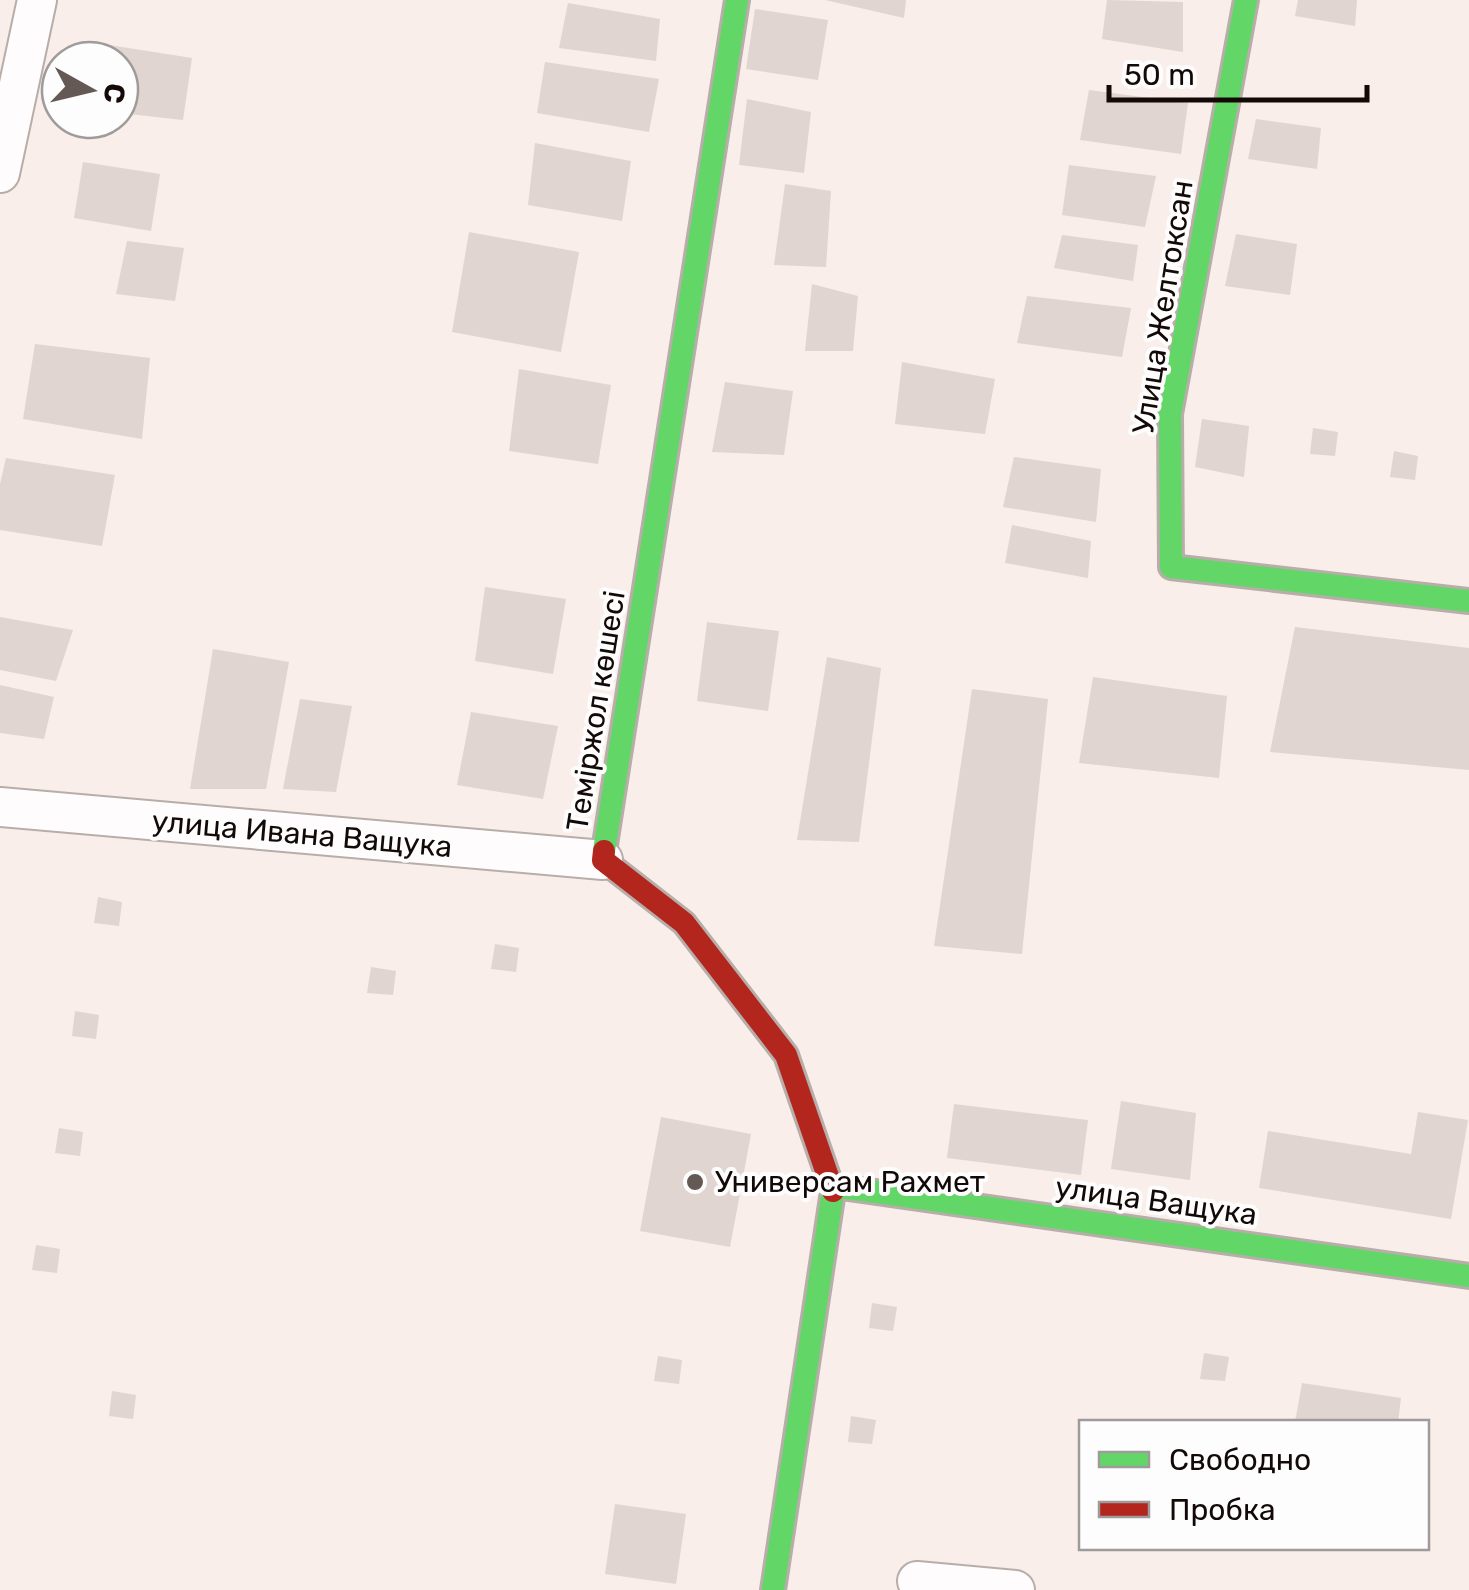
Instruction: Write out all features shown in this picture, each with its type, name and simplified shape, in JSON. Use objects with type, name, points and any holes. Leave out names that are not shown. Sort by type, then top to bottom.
[{"type":"street","points":[[0,173],[37,0]]},
{"type":"street","name":"Теміржол көшесі","points":[[737,0],[603,860],[684,923],[786,1055],[834,1186],[772,1590]]},
{"type":"street","name":"Улица Желтоксан","points":[[1246,0],[1170,414],[1170,566],[1469,601]]},
{"type":"street","name":"улица Ивана Ващука","points":[[0,807],[603,860]]},
{"type":"street","name":"улица Ващука","points":[[834,1186],[1469,1276]]},
{"type":"street","points":[[917,1581],[1015,1590]]},
{"type":"building","points":[[825,0],[906,0],[904,18]]},
{"type":"building","points":[[1107,0],[1183,2],[1183,52],[1102,39]]},
{"type":"building","points":[[1298,0],[1357,0],[1355,26],[1295,16]]},
{"type":"building","points":[[568,3],[660,19],[656,61],[559,48]]},
{"type":"building","points":[[755,9],[828,20],[818,80],[746,69]]},
{"type":"building","points":[[140,50],[192,58],[183,120],[140,115]]},
{"type":"building","points":[[545,62],[659,79],[649,132],[537,113]]},
{"type":"building","points":[[1089,90],[1188,103],[1181,154],[1080,140]]},
{"type":"building","points":[[747,99],[811,112],[804,173],[739,165]]},
{"type":"building","points":[[1256,119],[1321,128],[1317,169],[1248,159]]},
{"type":"building","points":[[535,143],[631,161],[622,221],[528,205]]},
{"type":"building","points":[[83,162],[160,174],[151,231],[74,218]]},
{"type":"building","points":[[1069,165],[1156,176],[1145,227],[1062,215]]},
{"type":"building","points":[[785,184],[831,191],[826,267],[774,265]]},
{"type":"building","points":[[469,232],[579,252],[561,352],[452,332]]},
{"type":"building","points":[[1236,234],[1297,244],[1290,295],[1225,286]]},
{"type":"building","points":[[1062,235],[1138,245],[1133,281],[1054,268]]},
{"type":"building","points":[[127,241],[184,248],[175,301],[116,294]]},
{"type":"building","points":[[812,284],[858,296],[853,351],[805,351]]},
{"type":"building","points":[[1027,296],[1131,308],[1122,357],[1017,343]]},
{"type":"building","points":[[35,344],[150,358],[142,439],[23,419]]},
{"type":"building","points":[[902,362],[995,379],[985,434],[895,424]]},
{"type":"building","points":[[519,369],[611,385],[598,464],[509,451]]},
{"type":"building","points":[[725,382],[793,391],[784,455],[712,452]]},
{"type":"building","points":[[1202,419],[1249,426],[1244,477],[1195,467]]},
{"type":"building","points":[[1313,428],[1338,432],[1335,456],[1310,454]]},
{"type":"building","points":[[1394,451],[1418,456],[1415,480],[1390,477]]},
{"type":"building","points":[[1014,457],[1101,469],[1096,522],[1003,507]]},
{"type":"building","points":[[6,458],[115,475],[102,546],[0,530],[0,484]]},
{"type":"building","points":[[1012,525],[1091,541],[1088,578],[1005,563]]},
{"type":"building","points":[[485,587],[566,599],[553,674],[475,661]]},
{"type":"building","points":[[0,617],[73,630],[56,681],[0,670]]},
{"type":"building","points":[[707,622],[779,631],[768,711],[697,701]]},
{"type":"building","points":[[1295,627],[1469,648],[1469,770],[1270,752]]},
{"type":"building","points":[[213,649],[289,662],[266,789],[190,789]]},
{"type":"building","points":[[827,657],[881,668],[859,842],[797,840]]},
{"type":"building","points":[[1093,677],[1227,696],[1219,778],[1079,763]]},
{"type":"building","points":[[0,685],[54,697],[44,739],[0,733]]},
{"type":"building","points":[[972,689],[1048,699],[1022,954],[934,946]]},
{"type":"building","points":[[300,699],[352,706],[336,792],[283,789]]},
{"type":"building","points":[[471,712],[558,726],[543,799],[457,785]]},
{"type":"building","points":[[98,897],[122,902],[119,926],[94,923]]},
{"type":"building","points":[[495,944],[519,948],[516,972],[491,969]]},
{"type":"building","points":[[371,967],[396,971],[393,995],[367,993]]},
{"type":"building","points":[[75,1011],[99,1015],[96,1039],[72,1036]]},
{"type":"building","points":[[1121,1101],[1196,1113],[1190,1180],[1111,1169]]},
{"type":"building","points":[[954,1104],[1088,1120],[1081,1175],[947,1158]]},
{"type":"building","points":[[1418,1112],[1468,1120],[1451,1219],[1259,1188],[1268,1131],[1411,1154]]},
{"type":"building","name":"Универсам Рахмет","points":[[661,1117],[751,1134],[730,1247],[640,1231]]},
{"type":"building","points":[[59,1128],[83,1132],[80,1156],[55,1153]]},
{"type":"building","points":[[36,1245],[60,1249],[57,1273],[32,1270]]},
{"type":"building","points":[[872,1303],[897,1307],[893,1331],[869,1328]]},
{"type":"building","points":[[1204,1353],[1229,1357],[1225,1381],[1200,1379]]},
{"type":"building","points":[[658,1356],[682,1360],[679,1384],[654,1381]]},
{"type":"building","points":[[1302,1383],[1401,1398],[1398,1420],[1295,1420]]},
{"type":"building","points":[[112,1391],[136,1395],[133,1419],[109,1416]]},
{"type":"building","points":[[851,1416],[876,1420],[872,1444],[848,1442]]},
{"type":"building","points":[[615,1504],[686,1514],[676,1584],[605,1574]]},
{"type":"traffic: fast","points":[[604,851],[737,0]]},
{"type":"traffic: fast","points":[[1246,0],[1170,414],[1171,567],[1469,601]]},
{"type":"traffic: fast","points":[[834,1186],[1469,1276]]},
{"type":"traffic: fast","points":[[773,1590],[833,1191]]},
{"type":"traffic: jam","points":[[604,851],[603,860],[684,923],[786,1055],[833,1191]]},
{"type":"place","name":"Универсам Рахмет","points":[[695,1182]]}]
